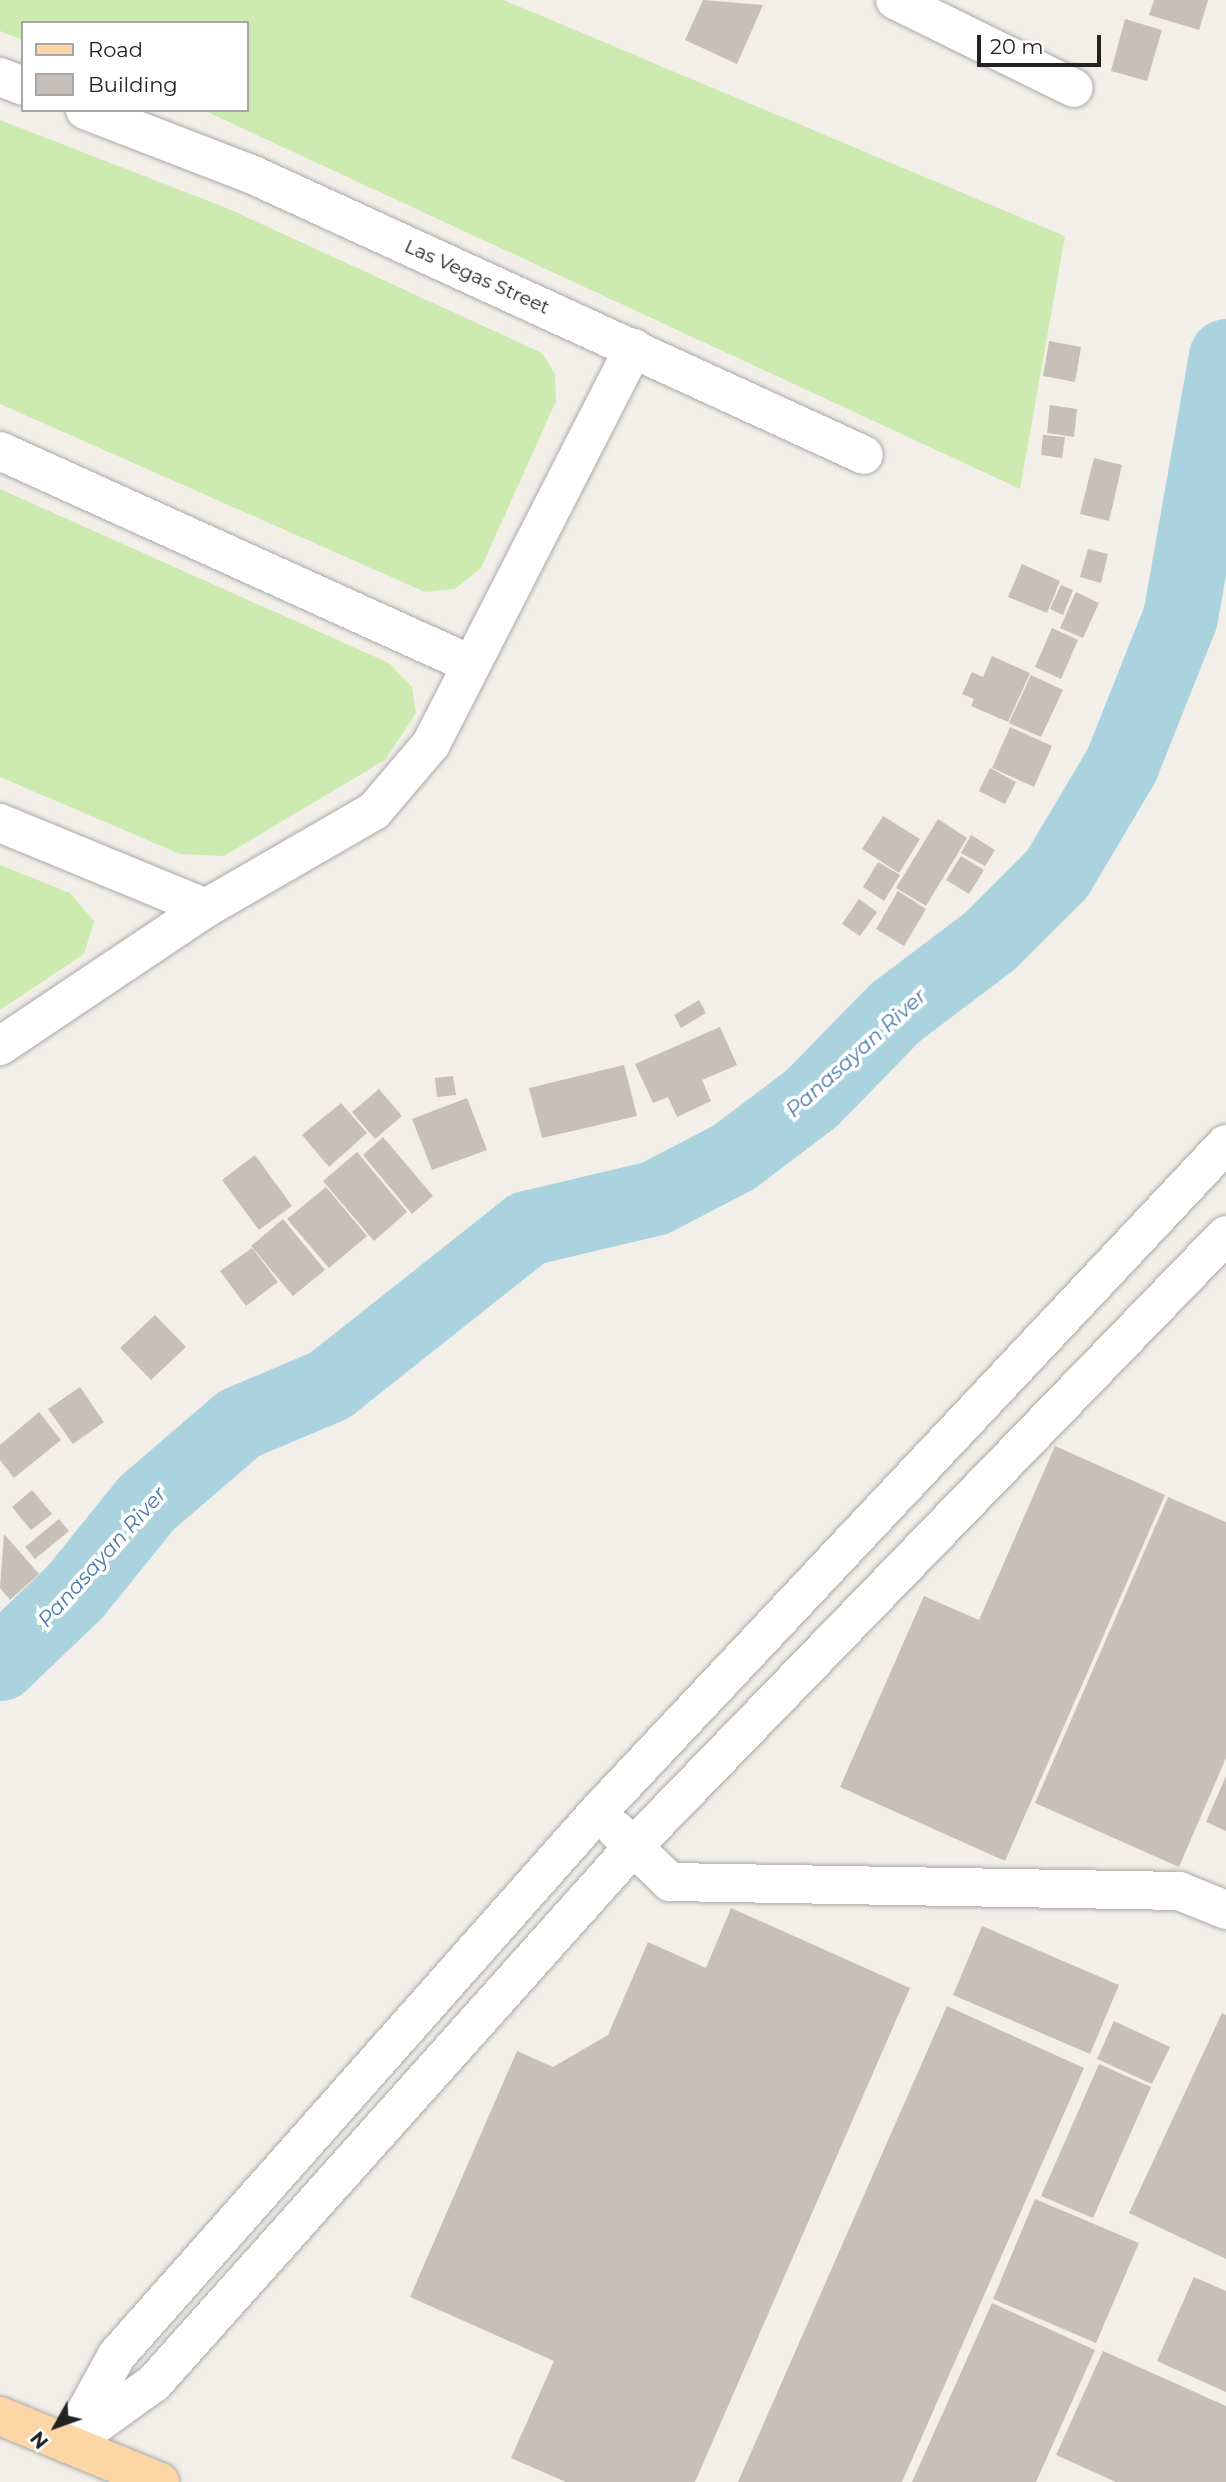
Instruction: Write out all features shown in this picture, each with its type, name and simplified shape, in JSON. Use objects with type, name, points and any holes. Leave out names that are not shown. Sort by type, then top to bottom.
[{"type":"main road","points":[[0,2416],[160,2482]]},
{"type":"street","points":[[895,0],[959,14],[1073,88]]},
{"type":"street","points":[[0,78],[21,85]]},
{"type":"street","name":"Las Vegas Street","points":[[90,112],[251,174],[864,455]]},
{"type":"street","points":[[0,1046],[206,908],[374,811],[431,744],[468,663],[634,348]]},
{"type":"street","points":[[0,451],[468,663]]},
{"type":"street","points":[[0,823],[206,908]]},
{"type":"street","points":[[68,2444],[117,2356],[597,1812],[1226,1144]]},
{"type":"street","points":[[68,2444],[154,2384],[633,1847],[1226,1235]]},
{"type":"street","points":[[597,1812],[670,1882],[1179,1891],[1226,1910]]},
{"type":"green space","points":[[0,0],[504,0],[1065,236],[1020,489],[207,112],[248,112],[248,21],[21,21],[21,39],[0,31]]},
{"type":"green space","points":[[0,120],[229,209],[542,353],[555,374],[556,401],[481,568],[455,589],[425,592],[0,404]]},
{"type":"green space","points":[[0,489],[389,663],[412,687],[416,713],[385,760],[224,856],[180,854],[0,777]]},
{"type":"green space","points":[[0,865],[70,893],[94,921],[84,954],[0,1010]]},
{"type":"building","points":[[703,0],[763,5],[737,64],[685,40]]},
{"type":"building","points":[[1154,0],[1208,0],[1199,30],[1149,15]]},
{"type":"building","points":[[1125,19],[1162,30],[1147,81],[1111,71]]},
{"type":"building","points":[[1049,341],[1081,347],[1075,382],[1043,376]]},
{"type":"building","points":[[1050,405],[1077,409],[1074,437],[1047,433]]},
{"type":"building","points":[[1043,435],[1065,437],[1062,458],[1041,455]]},
{"type":"building","points":[[1094,458],[1122,465],[1109,521],[1080,514]]},
{"type":"building","points":[[1088,549],[1108,554],[1101,583],[1080,577]]},
{"type":"building","points":[[1022,564],[1060,581],[1047,613],[1008,597]]},
{"type":"building","points":[[1061,585],[1073,590],[1063,615],[1050,609]]},
{"type":"building","points":[[1076,592],[1099,603],[1083,638],[1060,628]]},
{"type":"building","points":[[1052,628],[1078,640],[1061,679],[1035,667]]},
{"type":"building","points":[[992,656],[1030,673],[1008,722],[971,706],[974,699],[962,694],[972,672],[983,677]]},
{"type":"building","points":[[1031,675],[1063,690],[1041,737],[1009,723]]},
{"type":"building","points":[[1010,727],[1052,746],[1034,787],[992,768]]},
{"type":"building","points":[[990,768],[1016,782],[1005,804],[979,791]]},
{"type":"building","points":[[883,816],[920,839],[899,873],[862,849]]},
{"type":"building","points":[[938,819],[967,838],[926,906],[896,888]]},
{"type":"building","points":[[971,835],[995,850],[985,866],[961,853]]},
{"type":"building","points":[[961,856],[984,870],[969,894],[946,880]]},
{"type":"building","points":[[878,862],[900,875],[884,901],[863,887]]},
{"type":"building","points":[[898,891],[926,909],[904,946],[876,929]]},
{"type":"building","points":[[859,899],[877,912],[860,936],[842,924]]},
{"type":"building","points":[[699,1000],[706,1013],[681,1028],[674,1015]]},
{"type":"building","points":[[720,1027],[737,1065],[702,1080],[711,1101],[677,1117],[668,1097],[653,1103],[635,1064]]},
{"type":"building","points":[[624,1065],[637,1116],[542,1138],[529,1088]]},
{"type":"building","points":[[453,1076],[456,1095],[437,1097],[435,1078]]},
{"type":"building","points":[[379,1089],[402,1116],[375,1139],[352,1112]]},
{"type":"building","points":[[467,1098],[487,1150],[432,1170],[412,1119]]},
{"type":"building","points":[[341,1103],[367,1133],[329,1167],[302,1135]]},
{"type":"building","points":[[383,1137],[433,1196],[412,1214],[363,1155]]},
{"type":"building","points":[[357,1152],[407,1212],[374,1241],[323,1181]]},
{"type":"building","points":[[255,1155],[292,1206],[259,1230],[222,1180]]},
{"type":"building","points":[[326,1187],[367,1236],[329,1268],[287,1219]]},
{"type":"building","points":[[283,1219],[325,1270],[293,1296],[251,1246]]},
{"type":"building","points":[[252,1248],[278,1282],[246,1306],[220,1271]]},
{"type":"building","points":[[155,1315],[186,1347],[151,1380],[120,1348]]},
{"type":"building","points":[[80,1387],[104,1422],[73,1444],[48,1409]]},
{"type":"building","points":[[39,1412],[61,1440],[14,1478],[0,1460],[0,1445]]},
{"type":"building","points":[[1055,1446],[1165,1495],[1005,1861],[840,1787],[924,1596],[979,1620]]},
{"type":"building","points":[[32,1490],[52,1514],[31,1530],[12,1507]]},
{"type":"building","points":[[1168,1497],[1226,1522],[1226,1758],[1179,1867],[1035,1803]]},
{"type":"building","points":[[59,1519],[69,1531],[35,1559],[25,1547]]},
{"type":"building","points":[[4,1534],[39,1574],[10,1600],[0,1588]]},
{"type":"building","points":[[1226,1776],[1226,1831],[1206,1822]]},
{"type":"building","points":[[731,1908],[910,1988],[695,2482],[566,2482],[511,2458],[554,2361],[410,2297],[517,2051],[553,2067],[608,2035],[648,1942],[706,1968]]},
{"type":"building","points":[[982,1926],[1119,1985],[1090,2054],[953,1995]]},
{"type":"building","points":[[947,2006],[1084,2068],[902,2482],[738,2482]]},
{"type":"building","points":[[1222,2013],[1226,2015],[1226,2259],[1129,2213]]},
{"type":"building","points":[[1114,2021],[1170,2047],[1152,2084],[1097,2059]]},
{"type":"building","points":[[1099,2064],[1151,2087],[1093,2218],[1041,2196]]},
{"type":"building","points":[[1035,2199],[1139,2243],[1096,2343],[993,2299]]},
{"type":"building","points":[[1194,2277],[1226,2291],[1226,2392],[1157,2361]]},
{"type":"building","points":[[992,2303],[1095,2350],[1036,2482],[912,2482]]},
{"type":"building","points":[[1103,2351],[1226,2406],[1226,2482],[1116,2482],[1056,2455]]},
{"type":"waterway","name":"Panasayan River","points":[[0,1663],[75,1591],[146,1503],[239,1423],[329,1385],[527,1228],[654,1198],[733,1157],[811,1098],[895,1012],[989,941],[1057,873],[1121,765],[1180,617],[1226,356]]}]
